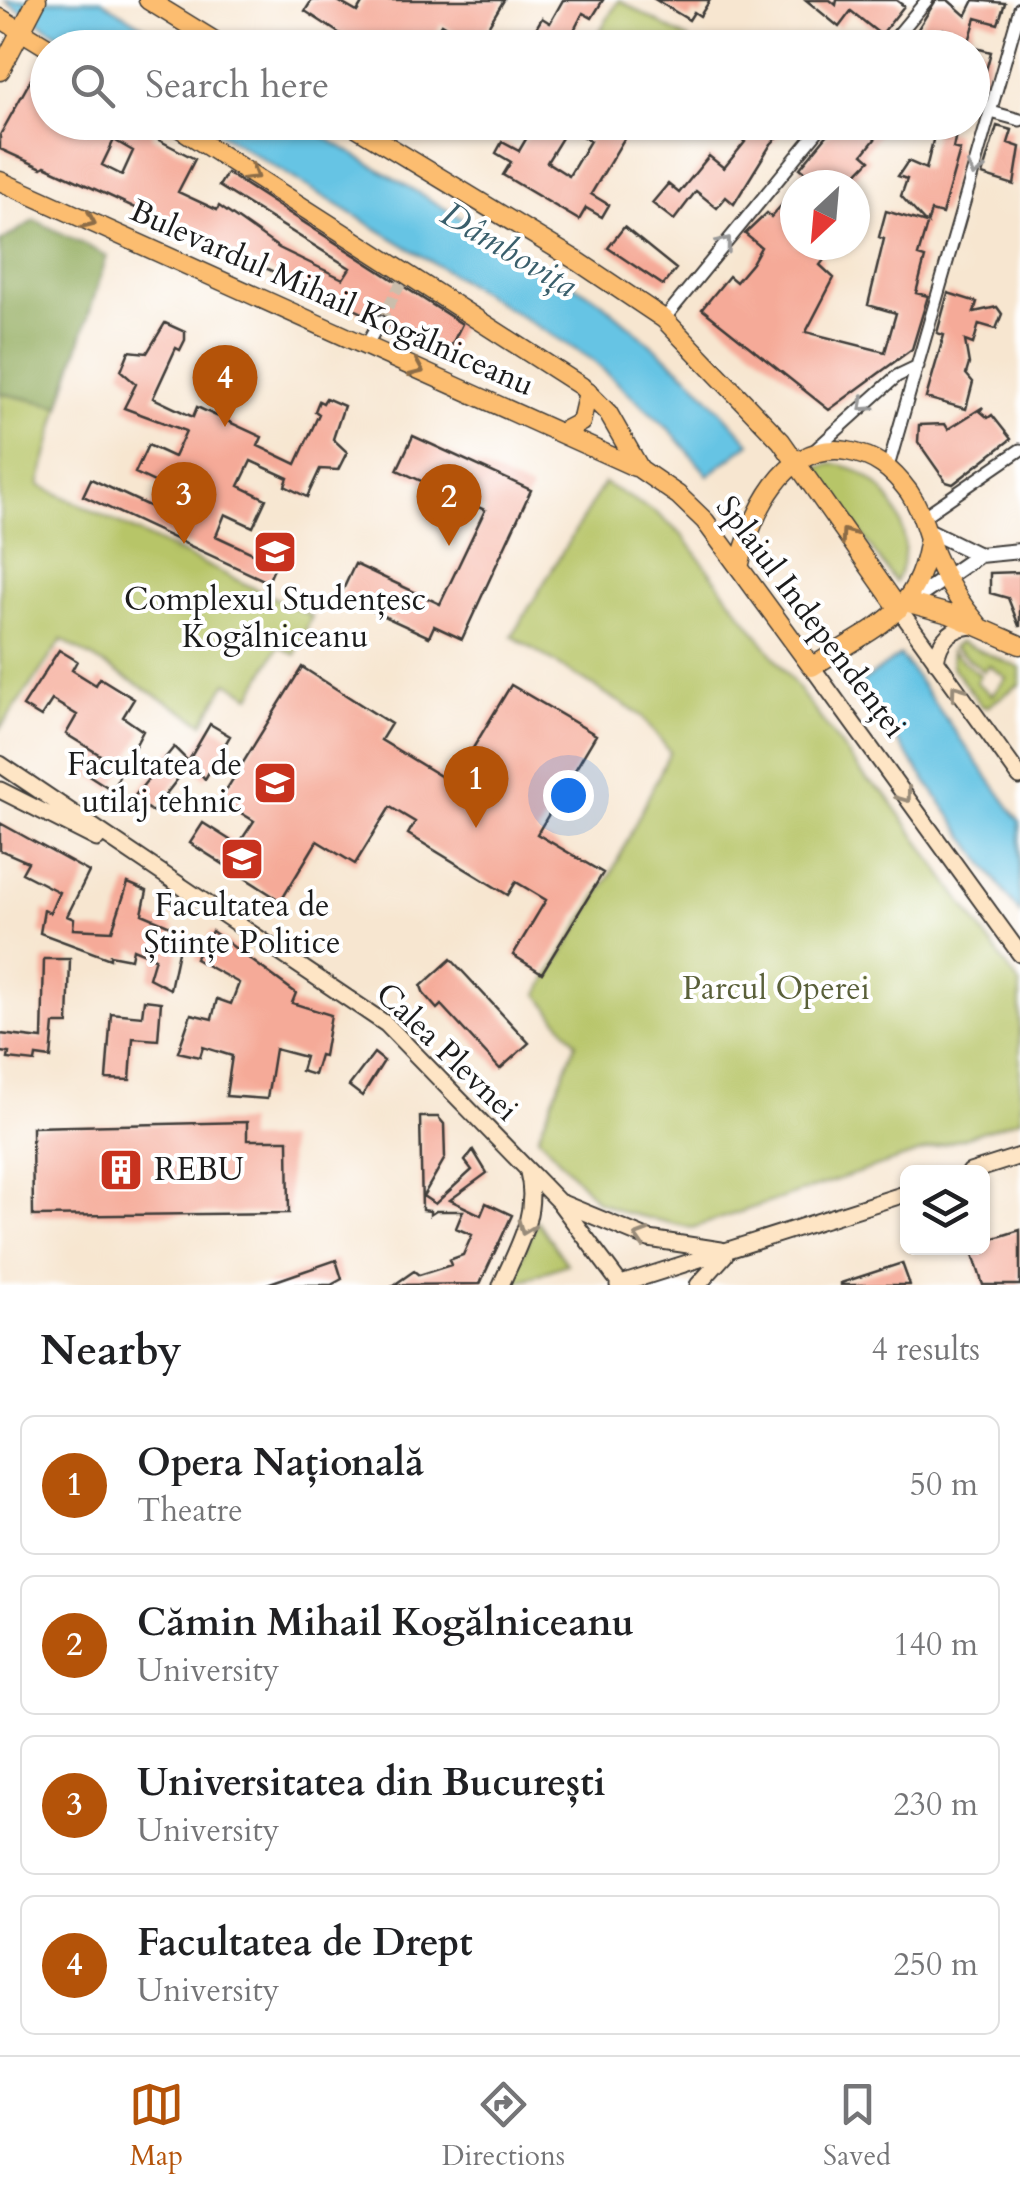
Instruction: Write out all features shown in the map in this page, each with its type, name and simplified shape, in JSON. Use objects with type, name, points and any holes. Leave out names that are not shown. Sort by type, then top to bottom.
[{"type":"main road","points":[[0,71],[38,0]]},
{"type":"main road","points":[[148,0],[197,30]]},
{"type":"main road","points":[[0,18],[30,30]]},
{"type":"main road","name":"Splaiul Independenței","points":[[198,140],[588,392],[608,413],[640,469],[695,510],[1020,954]]},
{"type":"main road","points":[[378,140],[579,262],[664,320],[774,434],[904,606],[936,662],[1020,777]]},
{"type":"main road","name":"Bulevardul Mihail Kogălniceanu","points":[[0,181],[640,469]]},
{"type":"main road","points":[[560,433],[581,422],[588,392]]},
{"type":"main road","points":[[774,434],[815,450],[858,453],[888,467],[927,528],[946,577],[980,626]]},
{"type":"main road","points":[[738,567],[755,516],[795,461],[815,450]]},
{"type":"main road","points":[[812,667],[904,606],[921,577],[927,528]]},
{"type":"main road","points":[[904,606],[980,626],[1020,645]]},
{"type":"main road","points":[[936,662],[941,643],[949,634],[960,627],[980,626]]},
{"type":"main road","name":"Calea Plevnei","points":[[0,764],[386,1024],[559,1202],[620,1285]]},
{"type":"main road","name":"Calea Plevnei","points":[[0,790],[150,865]]},
{"type":"main road","points":[[990,1166],[1020,1156]]},
{"type":"main road","points":[[501,1285],[532,1210],[527,1168]]},
{"type":"main road","points":[[620,1285],[900,1195]]},
{"type":"main road","points":[[559,1202],[649,1239],[730,1250]]},
{"type":"main road","points":[[698,1285],[730,1250]]},
{"type":"street","points":[[902,30],[927,0]]},
{"type":"street","points":[[990,115],[1020,8]]},
{"type":"street","points":[[991,112],[1020,120]]},
{"type":"street","points":[[664,320],[810,140]]},
{"type":"street","points":[[888,467],[983,140]]},
{"type":"street","points":[[366,346],[380,321]]},
{"type":"street","points":[[815,450],[897,376],[918,366]]},
{"type":"street","points":[[979,555],[927,528],[1020,450]]},
{"type":"street","points":[[904,606],[979,555],[1020,551]]},
{"type":"green space","points":[[619,0],[672,30],[600,30]]},
{"type":"green space","points":[[35,220],[107,256],[60,406],[0,393],[0,242]]},
{"type":"green space","points":[[0,393],[60,406],[39,485],[312,616],[295,655],[279,646],[251,696],[227,682],[203,723],[62,640],[0,729]]},
{"type":"green space","points":[[833,464],[852,468],[869,478],[894,507],[904,545],[903,564],[895,582],[815,468]]},
{"type":"green space","name":"Parcul Operei","points":[[604,483],[658,514],[683,536],[867,780],[885,793],[1020,985],[1020,1119],[692,1228],[622,1212],[597,1201],[538,1136],[576,1043],[538,994],[611,874],[670,752],[642,716],[512,636]]},
{"type":"green space","points":[[960,642],[1020,668],[1020,684],[987,707],[982,706],[952,667],[951,651],[980,675],[976,682],[992,695],[1006,678],[989,665],[984,671],[953,647]]},
{"type":"green space","points":[[537,1221],[567,1264],[510,1285]]},
{"type":"water","points":[[4,0],[101,0],[150,30],[52,30]]},
{"type":"water","name":"Dâmbovița","points":[[231,140],[330,140],[599,300],[692,379],[750,443],[708,475],[670,430],[591,359]]},
{"type":"water","points":[[900,655],[1020,822],[1020,914],[858,685]]},
{"type":"building","points":[[312,0],[336,0],[357,12],[364,0],[504,0],[486,30],[451,30],[441,24],[438,30],[334,30],[305,11]]},
{"type":"building","points":[[563,0],[603,0],[592,18],[583,13],[574,30],[535,30],[542,18],[550,23]]},
{"type":"building","points":[[656,0],[710,0],[700,16],[694,12],[689,20]]},
{"type":"building","points":[[806,0],[830,0],[836,5],[837,0],[896,0],[904,6],[885,30],[875,30],[851,11],[839,27]]},
{"type":"building","points":[[936,0],[948,0],[966,16],[974,0],[1005,3],[998,24],[976,18],[972,30],[917,30]]},
{"type":"building","points":[[30,81],[30,140],[114,140],[159,140],[195,159],[178,192],[217,210],[219,206],[279,248],[343,279],[350,268],[219,186],[227,173],[462,324],[448,352],[388,325],[384,312],[371,317],[45,166],[0,149],[0,135]],"holes":[[[114,140],[133,151],[122,175],[102,165]]]},
{"type":"building","points":[[997,126],[1012,130],[1008,143],[1020,147],[1014,185],[982,175]]},
{"type":"building","points":[[525,140],[561,140],[547,162],[569,176],[588,140],[623,140],[591,194],[609,205],[602,217],[586,208],[579,220],[503,175],[511,162],[496,153],[502,142],[519,151]]},
{"type":"building","points":[[743,140],[775,140],[734,204],[726,197],[717,208],[696,191],[674,220],[652,203],[668,184],[679,193],[709,156],[724,168],[745,142]]},
{"type":"building","points":[[823,140],[874,140],[863,154],[870,160],[860,170],[800,168]]},
{"type":"building","points":[[933,140],[955,140],[953,148],[960,150],[942,214],[931,211],[918,256],[925,258],[916,293],[928,296],[912,349],[829,410],[702,309],[729,276],[736,282],[752,263],[761,247],[745,234],[767,213],[771,217],[780,207],[780,260],[824,260],[820,265],[834,278],[806,332],[885,352],[896,313],[868,305],[884,239],[879,237],[886,211],[926,223],[901,196],[907,179],[898,176],[908,161],[926,169]]},
{"type":"building","points":[[624,227],[676,269],[663,285],[608,248]]},
{"type":"building","points":[[948,293],[977,302],[974,312],[997,307],[1002,314],[996,329],[979,324],[973,344],[965,341],[969,364],[966,374],[973,382],[966,409],[926,398],[944,335],[937,333]]},
{"type":"building","points":[[165,323],[185,332],[185,340],[180,350],[176,348],[153,398],[193,417],[197,407],[262,437],[258,446],[296,464],[319,414],[315,411],[319,401],[323,403],[326,398],[344,406],[333,439],[347,452],[338,470],[320,469],[307,497],[285,486],[288,478],[251,461],[239,486],[266,499],[253,527],[225,514],[216,536],[276,564],[268,582],[83,496],[91,479],[151,507],[161,485],[135,473],[148,445],[174,457],[186,431],[124,408],[136,384],[121,371],[129,351],[147,353]]},
{"type":"building","points":[[983,407],[980,411],[988,418],[992,415],[1011,439],[953,484],[946,482],[918,442],[919,425],[945,424],[948,429]]},
{"type":"building","points":[[413,436],[531,490],[462,639],[434,626],[429,637],[340,596],[355,564],[440,604],[485,510],[397,470]]},
{"type":"building","points":[[1020,572],[1019,626],[1008,598],[990,593],[990,573]]},
{"type":"building","points":[[59,650],[77,661],[72,670],[96,685],[100,678],[134,699],[123,717],[143,731],[112,790],[87,774],[100,755],[66,734],[77,715],[52,700],[41,717],[23,706]]},
{"type":"building","points":[[302,667],[391,724],[381,740],[452,783],[511,685],[596,735],[537,834],[603,873],[542,973],[513,955],[546,900],[516,882],[508,895],[408,834],[415,822],[390,807],[355,864],[317,841],[281,901],[190,843],[203,823],[238,845],[254,821],[220,800]]},
{"type":"building","points":[[210,724],[230,736],[205,779],[189,760]]},
{"type":"building","points":[[174,747],[190,763],[152,812],[133,798]]},
{"type":"building","points":[[0,823],[89,872],[67,916],[74,919],[73,929],[112,931],[128,883],[147,891],[142,914],[175,928],[170,939],[180,942],[170,989],[149,978],[155,958],[133,949],[131,959],[110,955],[110,959],[40,933],[44,910],[50,913],[59,892],[22,873],[28,862],[0,850]]},
{"type":"building","points":[[212,931],[296,993],[292,1003],[331,1015],[324,1056],[320,1055],[314,1075],[301,1071],[305,1057],[275,1049],[267,1099],[226,1096],[232,1056],[203,1047],[200,1057],[178,1052],[191,1014],[212,1019],[217,999],[231,1004],[239,983],[195,959]]},
{"type":"building","points":[[44,959],[70,959],[68,1024],[54,1024],[51,1058],[36,1056],[35,1062],[8,1059],[9,1053],[0,1052],[0,1034],[42,1039]]},
{"type":"building","points":[[451,959],[529,1043],[500,1069],[441,1005],[437,1009],[424,994],[421,986]]},
{"type":"building","points":[[144,1000],[161,1002],[158,1040],[133,1038],[130,1080],[106,1079],[111,1013],[142,1016]]},
{"type":"building","points":[[374,1053],[384,1061],[362,1096],[349,1086]]},
{"type":"building","points":[[420,1117],[438,1117],[444,1124],[445,1158],[423,1196],[435,1204],[472,1170],[465,1161],[473,1150],[487,1173],[450,1200],[481,1215],[486,1203],[512,1215],[480,1284],[394,1285],[414,1271],[419,1275],[451,1265],[449,1260],[463,1255],[472,1235],[456,1228],[463,1211],[436,1211],[430,1215],[430,1211],[422,1210]]},
{"type":"building","name":"REBU","points":[[247,1122],[247,1140],[288,1140],[289,1213],[33,1216],[32,1127]]},
{"type":"building","points":[[1020,1230],[1020,1285],[983,1285],[973,1255],[990,1255],[990,1239]]},
{"type":"building","points":[[336,1260],[342,1279],[331,1285],[264,1285]]},
{"type":"building","points":[[902,1263],[910,1285],[841,1285],[841,1283]]},
{"type":"tunnel","points":[[380,321],[405,276]]},
{"type":"place","name":"Facultatea de Drept","points":[[225,427]]},
{"type":"place","name":"Universitatea din București","points":[[184,544]]},
{"type":"place","name":"Cămin Mihail Kogălniceanu","points":[[449,546]]},
{"type":"place","name":"Complexul Studențesc Kogălniceanu","points":[[275,552]]},
{"type":"place","name":"Facultatea de utilaj tehnic","points":[[275,783]]},
{"type":"place","name":"Opera Națională","points":[[476,828]]},
{"type":"place","name":"Facultatea de Științe Politice","points":[[242,859]]},
{"type":"place","name":"REBU","points":[[121,1170]]}]
